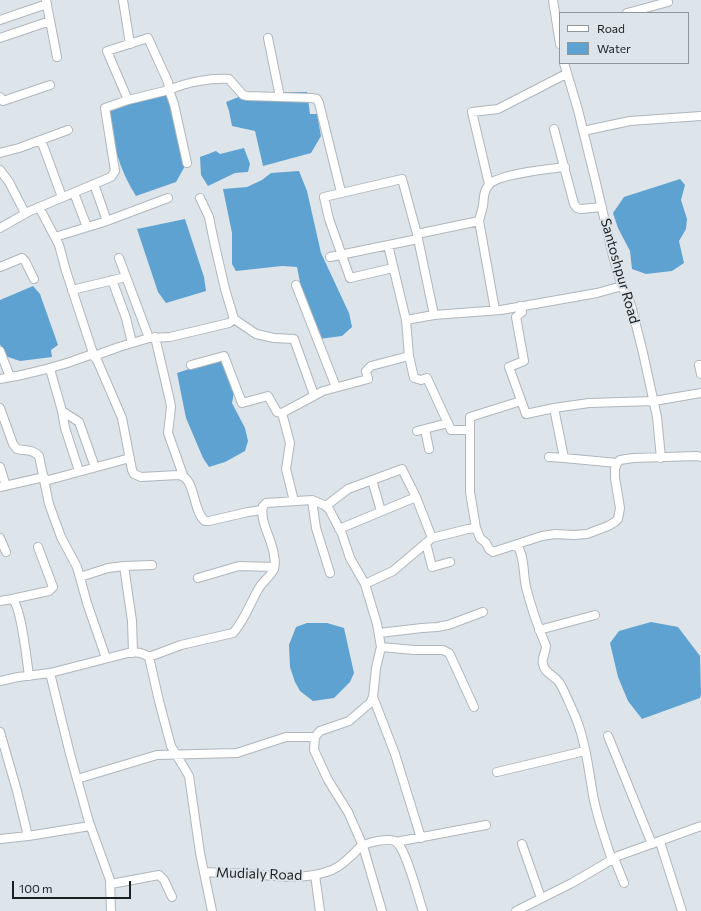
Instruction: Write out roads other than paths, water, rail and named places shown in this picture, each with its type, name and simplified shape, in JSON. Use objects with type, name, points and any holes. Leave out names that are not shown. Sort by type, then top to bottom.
[{"type":"street","points":[[123,0],[130,44]]},
{"type":"street","points":[[553,0],[559,31]]},
{"type":"street","points":[[0,20],[47,2],[57,56]]},
{"type":"street","points":[[631,12],[668,2]]},
{"type":"street","points":[[0,38],[50,21]]},
{"type":"street","points":[[128,100],[106,51],[148,38],[168,82],[187,163]]},
{"type":"street","points":[[268,38],[280,97]]},
{"type":"street","name":"Santoshpur Road","points":[[564,64],[578,110],[613,256],[622,286],[631,306],[654,400],[661,458]]},
{"type":"street","points":[[489,184],[472,112],[498,109],[566,74]]},
{"type":"street","points":[[0,228],[39,207],[111,177],[114,171],[105,108],[128,100],[169,90],[182,84],[220,79],[229,80],[244,95],[247,96],[316,99],[319,103],[341,192]]},
{"type":"street","points":[[0,98],[3,101],[50,85]]},
{"type":"street","points":[[583,131],[630,121],[701,116]]},
{"type":"street","points":[[554,129],[574,204],[577,208],[581,209],[602,207]]},
{"type":"street","points":[[0,153],[19,148],[68,130]]},
{"type":"street","points":[[41,140],[62,197]]},
{"type":"street","points":[[495,310],[479,221],[483,207],[484,192],[489,184],[505,176],[565,167]]},
{"type":"street","points":[[1,173],[10,182],[26,213]]},
{"type":"street","points":[[393,268],[350,278],[328,219],[324,197],[402,179],[417,236],[434,315]]},
{"type":"street","points":[[94,184],[107,221]]},
{"type":"street","points":[[74,193],[87,227]]},
{"type":"street","points":[[55,237],[107,221],[168,198]]},
{"type":"street","points":[[200,198],[209,216],[225,289],[234,319],[256,334],[274,338],[294,339],[314,395]]},
{"type":"street","points":[[39,207],[61,251],[94,356],[122,418],[132,470],[137,476],[183,475]]},
{"type":"street","points":[[330,257],[388,246],[417,236],[479,221]]},
{"type":"street","points":[[388,246],[406,320],[409,356],[414,378],[421,380],[427,378],[451,430],[470,430]]},
{"type":"street","points":[[0,267],[22,258],[34,279]]},
{"type":"street","points":[[119,258],[152,338],[170,401],[171,407],[168,433],[183,475],[188,479],[200,515],[205,521],[209,521],[262,510]]},
{"type":"street","points":[[72,290],[126,277]]},
{"type":"street","points":[[112,280],[126,318],[132,343]]},
{"type":"street","points":[[296,285],[336,387]]},
{"type":"street","points":[[406,320],[434,315],[495,310],[597,293],[622,286]]},
{"type":"street","points":[[520,306],[522,312],[516,317],[524,361],[509,367],[526,414],[589,403],[654,400],[701,393]]},
{"type":"street","points":[[0,379],[50,369],[90,355],[94,356],[132,343],[152,338],[165,338],[178,335],[229,322],[234,319]]},
{"type":"street","points":[[0,351],[10,378]]},
{"type":"street","points":[[191,366],[224,356],[242,403],[268,396],[277,412],[282,414],[290,443],[286,469],[294,501]]},
{"type":"street","points":[[282,414],[314,395],[336,387],[368,379],[366,371],[371,366],[409,356]]},
{"type":"street","points":[[699,365],[701,374]]},
{"type":"street","points":[[50,369],[62,411],[65,428],[79,471]]},
{"type":"street","points":[[521,401],[470,416],[470,492],[476,528],[480,538],[493,552],[542,536],[555,534],[588,534],[615,522],[618,519],[620,508],[615,469],[620,460],[701,457]]},
{"type":"street","points":[[0,408],[3,425],[17,449],[31,450],[36,452],[39,456],[54,521],[80,577],[87,603],[106,658]]},
{"type":"street","points":[[554,408],[564,458]]},
{"type":"street","points":[[62,411],[79,422],[95,467]]},
{"type":"street","points":[[429,449],[421,430],[448,423]]},
{"type":"street","points":[[0,467],[3,487],[45,479],[130,458]]},
{"type":"street","points":[[549,458],[617,463]]},
{"type":"street","points":[[326,506],[348,489],[402,469],[416,497],[429,541],[432,567],[450,562]]},
{"type":"street","points":[[372,480],[381,512]]},
{"type":"street","points":[[339,529],[416,497]]},
{"type":"street","points":[[312,500],[316,528],[330,573]]},
{"type":"street","points":[[149,657],[181,645],[233,633],[238,628],[258,590],[271,574],[274,567],[274,556],[263,515],[263,506],[266,504],[312,500],[326,506],[334,518],[350,558],[365,584],[379,633],[381,647],[376,668],[373,697],[370,703],[349,721],[320,732],[315,737],[314,750],[321,766],[348,812],[363,846],[382,911]]},
{"type":"street","points":[[365,584],[393,571],[429,541],[468,528],[476,528]]},
{"type":"street","points":[[0,538],[6,552]]},
{"type":"street","points":[[517,545],[520,550],[526,586],[546,646],[542,659],[543,665],[550,675],[558,680],[574,713],[586,750],[593,796],[603,834],[624,883]]},
{"type":"street","points":[[0,601],[49,591],[53,587],[38,547]]},
{"type":"street","points":[[80,577],[108,568],[152,565]]},
{"type":"street","points":[[124,566],[132,621],[133,653]]},
{"type":"street","points":[[198,578],[239,566],[274,567]]},
{"type":"street","points":[[12,599],[16,603],[20,620],[29,676]]},
{"type":"street","points":[[379,633],[422,628],[437,628],[483,612]]},
{"type":"street","points":[[540,630],[595,615]]},
{"type":"street","points":[[381,647],[414,650],[436,649],[446,651],[451,657],[474,707]]},
{"type":"street","points":[[0,681],[50,673],[106,658],[133,653],[144,653],[149,657],[158,700],[171,746],[189,776],[200,853],[212,911]]},
{"type":"street","points":[[50,673],[90,826],[100,855],[108,872],[111,884],[111,911]]},
{"type":"street","points":[[373,697],[395,754],[421,838]]},
{"type":"street","points":[[0,732],[28,836]]},
{"type":"street","points":[[608,736],[656,843],[682,911]]},
{"type":"street","points":[[77,779],[156,755],[237,753],[286,737],[315,737]]},
{"type":"street","points":[[497,772],[586,750]]},
{"type":"street","name":"Mudialy Road","points":[[204,872],[270,876],[315,875],[327,872],[337,867],[363,846],[381,840],[396,842],[486,825]]},
{"type":"street","points":[[0,839],[90,826]]},
{"type":"street","points":[[516,911],[572,883],[613,859],[701,826]]},
{"type":"street","points":[[396,842],[401,848],[408,865],[423,911]]},
{"type":"street","points":[[522,844],[540,898]]},
{"type":"street","points":[[111,884],[159,875],[164,880],[172,897]]},
{"type":"street","points":[[315,875],[320,911]]},
{"type":"water","points":[[307,92],[310,114],[317,114],[321,136],[311,153],[263,166],[255,131],[232,126],[226,102],[246,94]]},
{"type":"water","points":[[168,93],[185,166],[176,182],[136,196],[125,177],[117,155],[109,110]]},
{"type":"water","points":[[244,148],[250,164],[248,172],[235,173],[208,186],[201,175],[200,157],[216,151],[220,154]]},
{"type":"water","points":[[299,171],[307,191],[321,253],[349,313],[352,327],[342,336],[319,339],[305,308],[297,267],[282,266],[236,271],[232,264],[232,233],[223,189],[247,187],[262,180],[271,173]]},
{"type":"water","points":[[680,179],[685,185],[681,200],[687,219],[686,229],[679,241],[684,263],[672,271],[646,274],[632,269],[630,251],[618,228],[613,213],[624,197]]},
{"type":"water","points":[[185,219],[204,277],[206,291],[166,303],[158,292],[137,229]]},
{"type":"water","points":[[33,286],[40,294],[58,345],[51,350],[52,357],[20,361],[5,356],[0,344],[0,300]]},
{"type":"water","points":[[220,359],[234,392],[232,403],[245,428],[248,441],[245,451],[225,462],[209,467],[203,458],[186,418],[177,373]]},
{"type":"water","points":[[651,622],[678,627],[700,656],[701,694],[700,698],[642,719],[628,701],[618,677],[610,643],[619,631]]},
{"type":"water","points":[[307,623],[327,623],[344,628],[354,673],[350,682],[334,698],[313,701],[300,691],[295,682],[290,667],[289,645],[296,627]]}]
